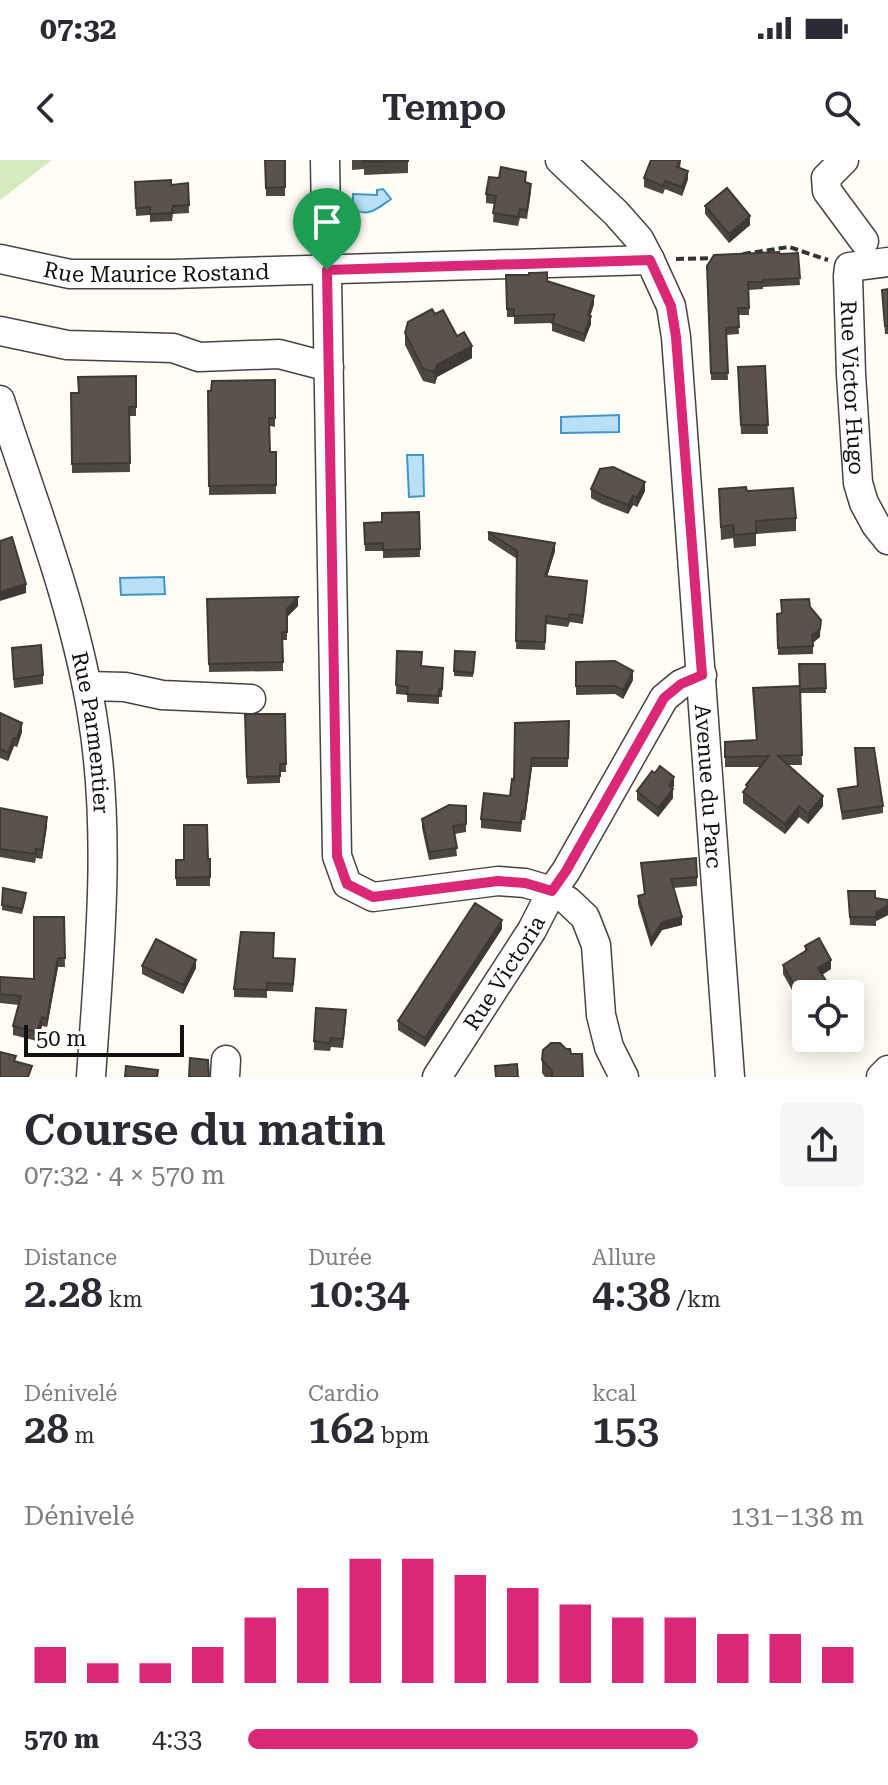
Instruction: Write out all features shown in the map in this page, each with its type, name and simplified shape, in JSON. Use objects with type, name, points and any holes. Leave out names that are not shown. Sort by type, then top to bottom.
[{"type":"street","points":[[325,160],[337,856],[347,884],[373,897],[498,881],[525,883],[552,891],[568,901],[585,917],[596,945],[601,1015],[609,1047],[624,1077]]},
{"type":"street","name":"Avenue du Parc","points":[[560,160],[639,239],[671,306],[702,675],[730,1077]]},
{"type":"street","points":[[844,160],[826,178],[827,191],[871,255]]},
{"type":"street","name":"Rue Victor Hugo","points":[[871,255],[851,374],[858,483],[864,503],[888,540]]},
{"type":"street","name":"Rue Maurice Rostand","points":[[0,259],[70,274],[172,274],[650,260]]},
{"type":"street","points":[[0,331],[67,345],[173,348],[199,357],[279,354],[329,367]]},
{"type":"street","name":"Rue Parmentier","points":[[0,400],[67,602],[81,652],[93,717],[102,846],[101,919],[91,1077]]},
{"type":"street","name":"Rue Victoria","points":[[437,1077],[532,930],[664,698],[681,684],[702,675]]},
{"type":"street","points":[[87,686],[125,687],[162,695],[251,699]]},
{"type":"street","points":[[881,1077],[888,1070]]},
{"type":"path","points":[[736,255],[789,247],[871,255]]},
{"type":"path","points":[[650,260],[722,257]]},
{"type":"green space","points":[[0,160],[52,160],[0,200]]},
{"type":"water","points":[[383,189],[391,199],[382,206],[368,212],[353,209],[353,194],[377,195],[377,190]]},
{"type":"water","points":[[619,415],[619,432],[561,433],[561,417]]},
{"type":"water","points":[[407,455],[423,455],[424,496],[409,497]]},
{"type":"water","points":[[164,577],[165,594],[121,595],[120,578]]},
{"type":"building","points":[[265,160],[285,160],[285,187],[266,188]]},
{"type":"building","points":[[408,160],[408,161],[364,162]]},
{"type":"building","points":[[651,160],[680,160],[677,167],[688,171],[682,187],[665,181],[663,186],[644,178]]},
{"type":"building","points":[[501,167],[526,172],[525,182],[531,184],[527,210],[520,209],[518,217],[493,213],[496,196],[486,194],[489,177],[499,178]]},
{"type":"building","points":[[171,180],[171,185],[188,183],[189,205],[173,206],[172,213],[150,214],[150,207],[136,208],[135,182]]},
{"type":"building","points":[[727,188],[750,216],[729,234],[705,206]]},
{"type":"building","points":[[798,253],[800,278],[748,282],[749,308],[738,308],[739,327],[726,328],[728,373],[711,373],[707,266],[714,255]]},
{"type":"building","points":[[547,272],[547,281],[594,296],[584,334],[552,323],[555,314],[514,316],[514,309],[507,309],[506,275]]},
{"type":"building","points":[[888,289],[888,326],[885,326],[882,290]]},
{"type":"building","points":[[432,309],[435,314],[443,310],[457,336],[464,332],[472,346],[437,365],[435,372],[423,369],[405,333],[408,322]]},
{"type":"building","points":[[765,366],[768,425],[741,425],[738,367]]},
{"type":"building","points":[[136,376],[136,407],[129,407],[130,463],[72,464],[71,393],[79,393],[78,377]]},
{"type":"building","points":[[275,380],[275,418],[269,418],[270,452],[276,452],[276,485],[209,486],[208,391],[211,391],[212,381]]},
{"type":"building","points":[[613,467],[645,482],[637,498],[633,496],[628,505],[591,489],[600,469]]},
{"type":"building","points":[[746,487],[747,491],[793,488],[796,518],[756,521],[756,533],[734,535],[733,525],[721,527],[719,489]]},
{"type":"building","points":[[419,512],[420,549],[383,550],[383,543],[365,544],[364,523],[382,522],[382,513]]},
{"type":"building","points":[[488,532],[555,543],[545,576],[587,581],[583,616],[570,614],[568,619],[546,616],[545,642],[516,641],[517,551]]},
{"type":"building","points":[[12,537],[26,584],[0,592],[0,541]]},
{"type":"building","points":[[298,597],[287,609],[287,632],[282,632],[283,662],[209,664],[207,599]]},
{"type":"building","points":[[809,599],[810,607],[821,620],[820,629],[812,635],[813,646],[778,648],[777,614],[782,613],[781,600]]},
{"type":"building","points":[[41,645],[43,675],[14,679],[12,648]]},
{"type":"building","points":[[397,651],[422,652],[421,666],[443,668],[439,696],[407,694],[408,687],[396,685]]},
{"type":"building","points":[[455,651],[475,652],[473,673],[454,671]]},
{"type":"building","points":[[615,661],[633,671],[623,690],[615,686],[576,686],[576,662]]},
{"type":"building","points":[[799,664],[825,664],[826,688],[800,689]]},
{"type":"building","points":[[800,686],[802,755],[778,756],[823,796],[808,814],[799,806],[785,824],[743,792],[769,756],[725,757],[725,742],[757,740],[753,688]]},
{"type":"building","points":[[0,713],[22,723],[8,753],[0,749]]},
{"type":"building","points":[[245,714],[285,714],[286,764],[280,764],[280,776],[247,777]]},
{"type":"building","points":[[569,721],[568,758],[532,758],[521,823],[481,819],[484,793],[510,796],[514,780],[515,723]]},
{"type":"building","points":[[855,748],[874,748],[883,806],[842,812],[838,789],[858,786]]},
{"type":"building","points":[[660,766],[674,777],[669,785],[673,789],[658,808],[637,791],[652,771],[655,773]]},
{"type":"building","points":[[449,805],[466,806],[466,824],[453,826],[457,848],[429,852],[422,819]]},
{"type":"building","points":[[0,808],[47,817],[42,850],[36,849],[35,854],[0,849]]},
{"type":"building","points":[[184,825],[207,825],[210,877],[176,878],[176,860],[184,860]]},
{"type":"building","points":[[696,858],[697,877],[671,879],[682,917],[662,922],[651,939],[638,896],[645,894],[641,863]]},
{"type":"building","points":[[3,888],[26,893],[22,909],[2,905]]},
{"type":"building","points":[[848,891],[875,891],[875,898],[888,900],[888,906],[876,912],[876,917],[850,917]]},
{"type":"building","points":[[475,903],[502,920],[425,1038],[398,1021]]},
{"type":"building","points":[[34,917],[64,917],[65,958],[58,958],[47,1019],[42,1017],[37,1032],[13,1026],[21,996],[0,994],[0,977],[34,979]]},
{"type":"building","points":[[241,932],[274,933],[273,958],[295,959],[293,984],[267,983],[267,990],[234,989]]},
{"type":"building","points":[[819,938],[831,960],[818,968],[826,980],[792,981],[783,965],[807,950],[805,946]]},
{"type":"building","points":[[156,939],[196,960],[183,985],[142,966]]},
{"type":"building","points":[[316,1008],[346,1010],[343,1039],[331,1038],[330,1043],[314,1041]]},
{"type":"building","points":[[551,1043],[560,1043],[570,1049],[571,1054],[582,1054],[583,1077],[552,1077],[552,1071],[542,1060],[543,1050]]},
{"type":"building","points":[[0,1052],[16,1056],[14,1061],[32,1066],[28,1077],[0,1077]]},
{"type":"building","points":[[190,1058],[208,1060],[209,1077],[189,1077]]},
{"type":"building","points":[[517,1064],[518,1077],[496,1077],[495,1066]]},
{"type":"building","points":[[126,1066],[158,1070],[157,1077],[125,1077]]},
{"type":"route","points":[[650,260],[671,306],[702,675],[681,684],[664,698],[552,891],[525,883],[498,881],[373,897],[347,884],[337,856],[327,270],[650,260]]}]
